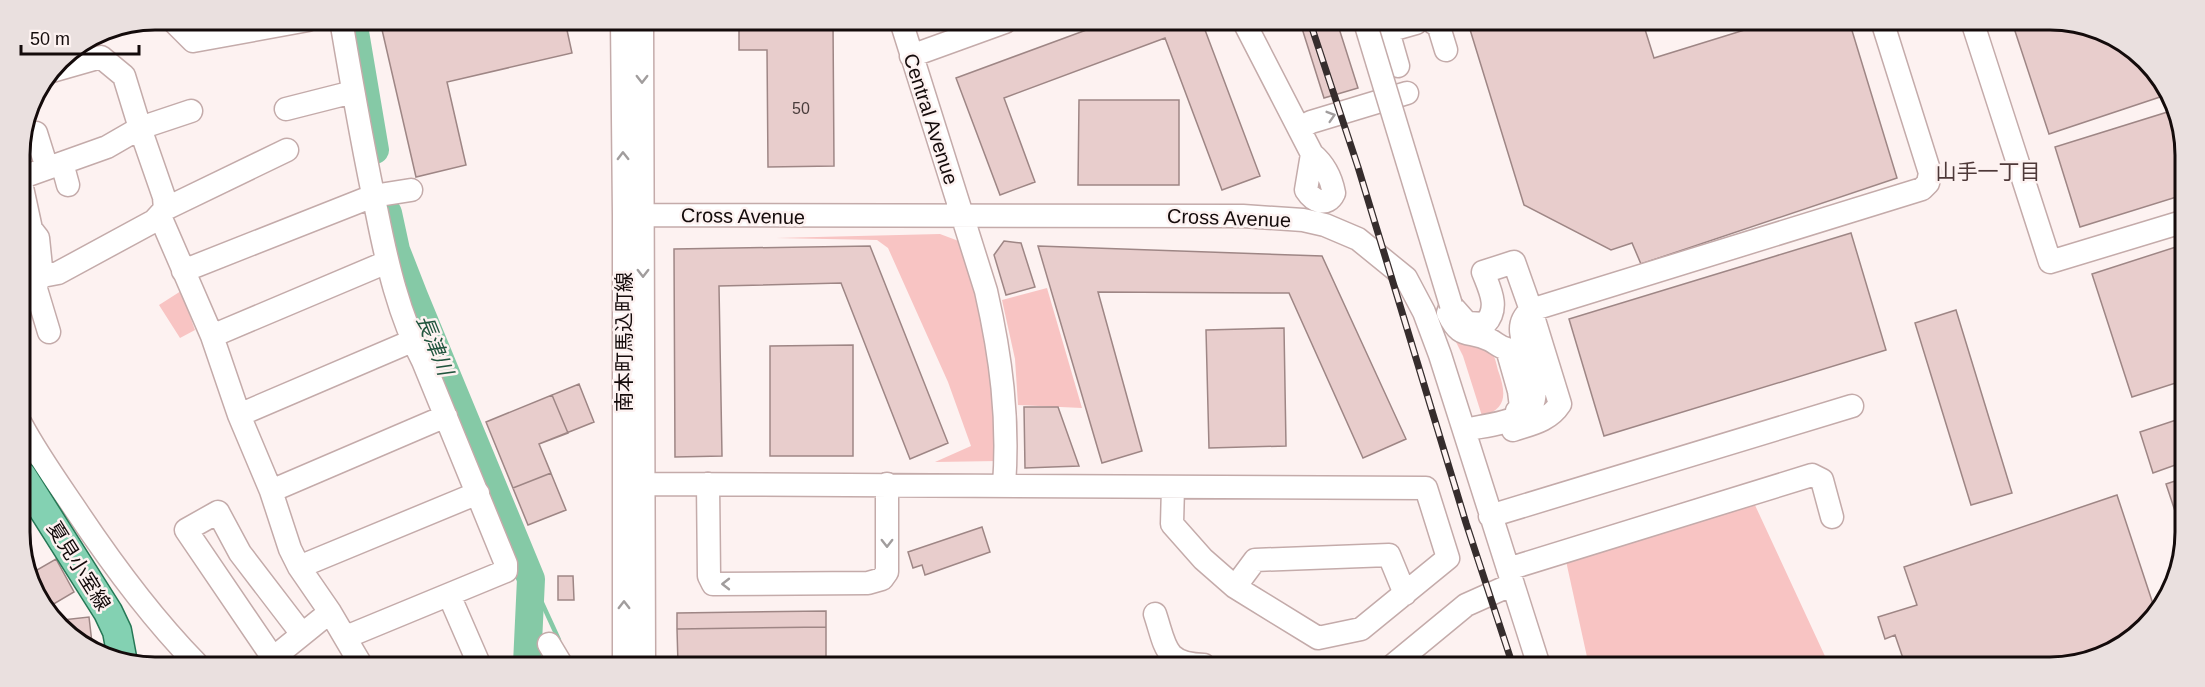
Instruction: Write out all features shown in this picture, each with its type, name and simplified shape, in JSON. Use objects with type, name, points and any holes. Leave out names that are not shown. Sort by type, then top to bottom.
[{"type":"main road","name":"夏見小室線","points":[[30,489],[108,612],[117,631],[121,652]]},
{"type":"street","points":[[182,30],[194,41],[237,30]]},
{"type":"street","points":[[343,30],[353,92],[388,193],[387,262],[412,341],[423,361],[506,564],[506,571],[346,637]]},
{"type":"street","name":"南本町馬込町線","points":[[623,30],[644,484],[644,657]]},
{"type":"street","name":"南本町馬込町線","points":[[624,657],[633,215],[642,30]]},
{"type":"street","name":"Central Avenue","points":[[904,30],[986,291],[1001,364],[1005,408],[1004,486]]},
{"type":"street","points":[[911,56],[983,30]]},
{"type":"street","points":[[1248,30],[1312,154]]},
{"type":"street","points":[[1367,30],[1451,305],[1467,323],[1485,324],[1494,308],[1484,272],[1514,262],[1560,404],[1554,414],[1544,420],[1467,437]]},
{"type":"street","points":[[1392,30],[1388,31],[1398,66]]},
{"type":"street","points":[[1440,30],[1446,50]]},
{"type":"street","points":[[1520,397],[1526,389],[1513,336],[1515,327],[1528,310],[1919,184],[1926,176],[1879,30]]},
{"type":"street","points":[[1528,310],[1922,189],[1928,183],[1930,173],[1885,30]]},
{"type":"street","points":[[1975,30],[2050,262],[2175,224]]},
{"type":"street","points":[[89,50],[124,76],[164,197],[163,213],[183,271],[212,336],[239,415],[271,491],[290,549],[298,567],[330,612],[357,657]]},
{"type":"street","points":[[286,109],[353,92]]},
{"type":"street","points":[[1299,129],[1311,122],[1407,93]]},
{"type":"street","points":[[30,174],[107,147],[115,140],[140,128],[191,111]]},
{"type":"street","points":[[36,133],[68,185]]},
{"type":"street","points":[[32,279],[58,273],[163,213],[287,150]]},
{"type":"street","points":[[183,271],[388,193]]},
{"type":"street","name":"Cross Avenue","points":[[633,215],[1243,216],[1303,220],[1343,232],[1373,249],[1406,278],[1416,295],[1434,337],[1536,657]]},
{"type":"street","points":[[30,224],[38,238],[32,279],[49,332]]},
{"type":"street","points":[[212,336],[387,262]]},
{"type":"street","points":[[1501,421],[1511,400],[1494,343],[1515,305],[1518,295],[1518,274]]},
{"type":"street","points":[[1451,305],[1448,313],[1454,327],[1507,349],[1520,397],[1521,407],[1501,421],[1467,437]]},
{"type":"street","points":[[1501,421],[1521,416],[1532,408],[1535,398],[1532,372],[1521,330],[1528,310]]},
{"type":"street","points":[[239,415],[412,341]]},
{"type":"street","points":[[1490,516],[1852,406]]},
{"type":"street","points":[[271,491],[446,416]]},
{"type":"street","points":[[30,441],[94,537],[149,612],[190,657]]},
{"type":"street","points":[[1403,657],[1466,605],[1510,577],[1812,475],[1822,480],[1832,517]]},
{"type":"street","points":[[644,484],[1426,488],[1448,558],[1361,629],[1317,638],[1234,587],[1203,559],[1172,524],[1173,487]]},
{"type":"street","points":[[708,484],[709,576],[713,584],[868,583],[882,579],[887,572],[887,484]]},
{"type":"street","points":[[298,567],[478,493]]},
{"type":"street","points":[[267,657],[186,530],[218,512],[240,554],[302,634]]},
{"type":"street","points":[[214,572],[240,554]]},
{"type":"street","points":[[1234,587],[1255,560],[1389,555],[1405,594]]},
{"type":"street","points":[[449,595],[476,657]]},
{"type":"street","points":[[275,657],[330,612]]},
{"type":"street","points":[[1155,614],[1169,654],[1173,657]]},
{"type":"street","points":[[549,644],[557,657]]},
{"type":"shaded area","points":[[940,234],[964,243],[993,360],[998,461],[935,462],[971,446],[948,382],[888,248],[877,240],[776,238]]},
{"type":"shaded area","points":[[1047,288],[1082,408],[1018,405],[1015,359],[1002,300]]},
{"type":"shaded area","points":[[181,291],[195,330],[180,338],[159,305]]},
{"type":"shaded area","points":[[1452,334],[1480,344],[1494,357],[1503,394],[1500,405],[1490,413],[1482,416],[1463,356]]},
{"type":"shaded area","points":[[1754,503],[1825,657],[1587,657],[1566,561]]},
{"type":"building","points":[[382,30],[567,30],[572,53],[447,82],[466,165],[416,177]]},
{"type":"building","points":[[739,30],[833,30],[834,166],[768,167],[767,50],[739,50]]},
{"type":"building","points":[[1086,30],[1205,30],[1260,176],[1222,190],[1165,38],[1004,98],[1035,182],[1000,195],[956,78]]},
{"type":"building","points":[[1303,30],[1340,30],[1358,88],[1324,98]]},
{"type":"building","points":[[1470,30],[1645,30],[1654,58],[1744,30],[1852,30],[1897,178],[1641,264],[1632,243],[1611,250],[1524,205]]},
{"type":"building","points":[[2015,30],[2066,31],[2098,40],[2126,56],[2149,79],[2160,97],[2049,134]]},
{"type":"building","points":[[1079,100],[1179,100],[1179,185],[1078,185]]},
{"type":"building","points":[[2167,112],[2175,147],[2175,197],[2080,227],[2055,147]]},
{"type":"building","points":[[1851,233],[1886,350],[1604,436],[1569,319]]},
{"type":"building","points":[[1004,241],[1021,243],[1035,287],[1006,295],[994,255]]},
{"type":"building","points":[[870,246],[948,443],[910,459],[841,283],[719,286],[722,456],[675,457],[674,249]]},
{"type":"building","points":[[1038,246],[1322,256],[1406,439],[1363,458],[1289,293],[1098,292],[1142,451],[1102,463]]},
{"type":"building","points":[[2175,247],[2175,383],[2132,397],[2092,274]]},
{"type":"building","points":[[1956,310],[2012,493],[1971,505],[1915,323]]},
{"type":"building","points":[[1284,328],[1286,446],[1209,448],[1206,330]]},
{"type":"building","points":[[853,345],[853,456],[770,456],[770,346]]},
{"type":"building","points":[[579,384],[594,422],[539,444],[566,510],[528,525],[486,422]]},
{"type":"building","points":[[552,395],[568,433],[539,444],[551,473],[513,488],[486,422]]},
{"type":"building","points":[[1024,407],[1058,407],[1079,466],[1025,468]]},
{"type":"building","points":[[2175,420],[2175,465],[2153,473],[2140,432]]},
{"type":"building","points":[[2175,481],[2175,511],[2166,484]]},
{"type":"building","points":[[2117,495],[2153,603],[2126,631],[2098,647],[2074,655],[2058,657],[1903,657],[1895,635],[1885,639],[1878,617],[1917,605],[1904,567]]},
{"type":"building","points":[[982,527],[990,552],[925,575],[922,565],[913,568],[908,552]]},
{"type":"building","points":[[56,559],[74,592],[54,604],[36,570]]},
{"type":"building","points":[[558,576],[573,576],[574,600],[558,600]]},
{"type":"building","points":[[826,611],[826,627],[677,629],[677,613]]},
{"type":"building","points":[[89,617],[92,639],[79,631],[67,619]]},
{"type":"building","points":[[826,627],[826,657],[678,657],[677,629]]},
{"type":"waterway","name":"長津川","points":[[355,30],[375,150]]},
{"type":"waterway","name":"長津川","points":[[388,213],[396,250],[531,579],[527,657]]},
{"type":"waterway","points":[[531,579],[559,640]]},
{"type":"railway","points":[[1313,30],[1358,167],[1466,523],[1510,657]]},
{"type":"district","name":"山手一丁目","points":[[1988,171]]}]
